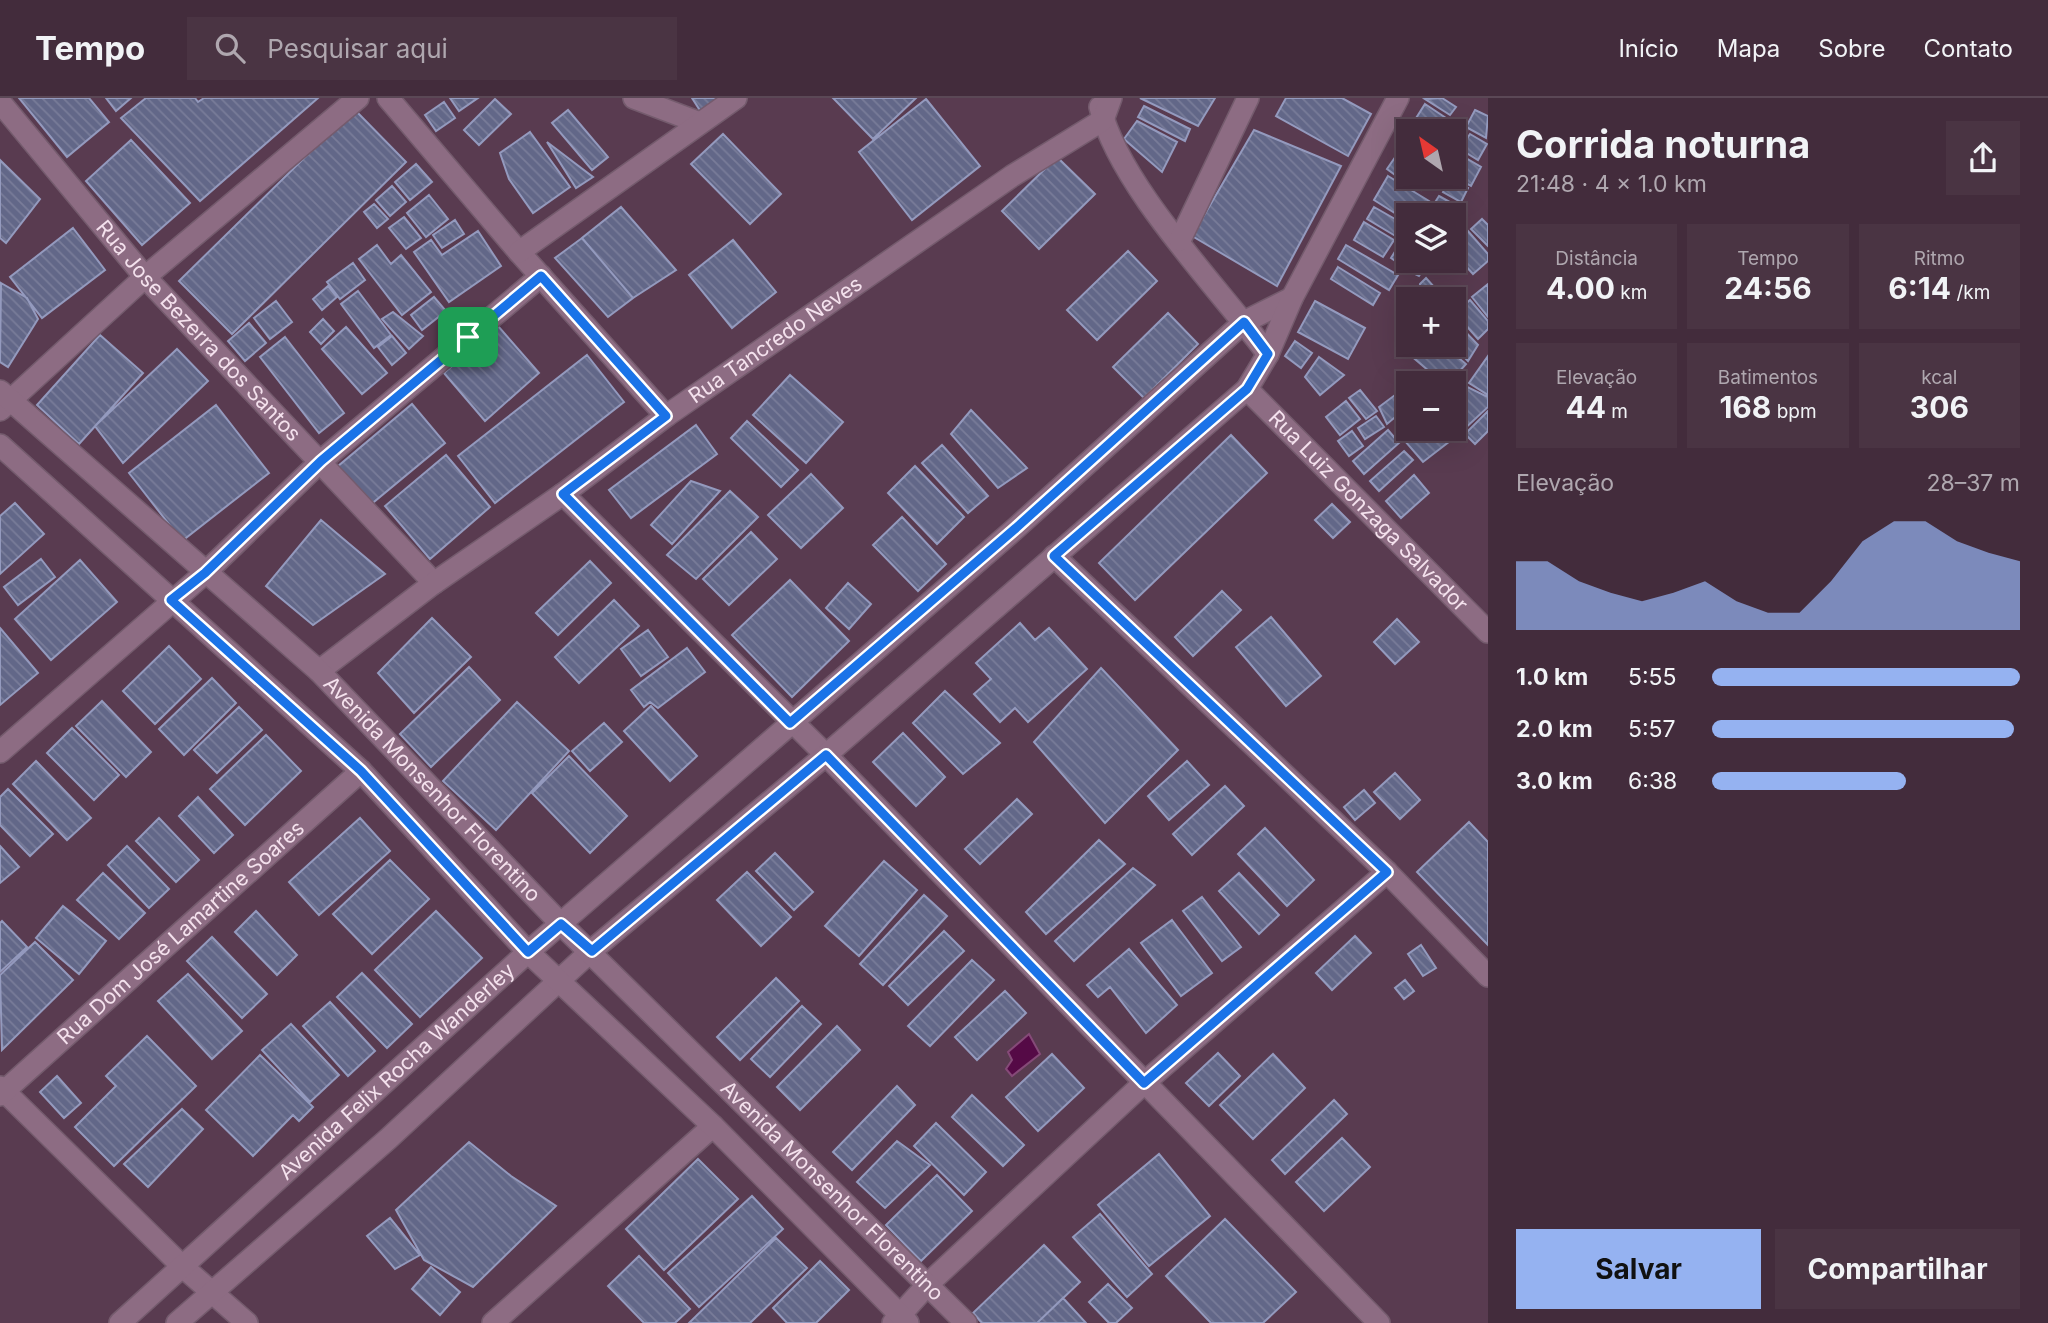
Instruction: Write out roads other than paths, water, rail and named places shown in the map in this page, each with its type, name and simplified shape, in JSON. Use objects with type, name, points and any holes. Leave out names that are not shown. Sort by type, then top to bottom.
[{"type":"street","points":[[4,400],[358,98]]},
{"type":"street","points":[[388,98],[519,252],[666,416]]},
{"type":"street","points":[[634,98],[700,123]]},
{"type":"street","points":[[519,252],[736,98]]},
{"type":"street","points":[[1097,98],[1103,120],[1139,187],[1268,354]]},
{"type":"street","points":[[1103,120],[1111,98]]},
{"type":"street","points":[[1180,240],[1248,98]]},
{"type":"street","name":"Avenida Felix Rocha Wanderley","points":[[177,1323],[388,1139],[559,979],[826,755],[1247,389],[1268,354],[1292,298],[1398,98]]},
{"type":"street","name":"Rua Jose Bezerra dos Santos","points":[[0,102],[145,277],[433,583]]},
{"type":"street","name":"Rua Tancredo Neves","points":[[319,671],[433,583],[563,494],[666,416],[1012,176],[1103,120]]},
{"type":"street","points":[[0,752],[205,573],[321,461],[541,276]]},
{"type":"street","name":"Avenida Felix Rocha Wanderley","points":[[120,1323],[528,952],[1016,528],[1244,322],[1292,298]]},
{"type":"street","name":"Rua Luiz Gonzaga Salvador","points":[[1247,389],[1488,632]]},
{"type":"street","name":"Avenida Monsenhor Florentino","points":[[4,400],[319,671],[561,924],[592,951],[966,1323]]},
{"type":"street","name":"Avenida Monsenhor Florentino","points":[[0,445],[99,531],[171,600],[361,771],[528,952],[713,1126],[901,1321]]},
{"type":"street","points":[[563,494],[790,723],[826,755],[1379,1323]]},
{"type":"street","points":[[1054,556],[1387,872],[1488,976]]},
{"type":"street","name":"Rua Dom José Lamartine Soares","points":[[1,1091],[361,771]]},
{"type":"street","points":[[901,1321],[928,1284],[1144,1083],[1387,872]]},
{"type":"street","points":[[1,1091],[183,1266],[247,1323]]},
{"type":"street","points":[[493,1323],[713,1126]]}]
